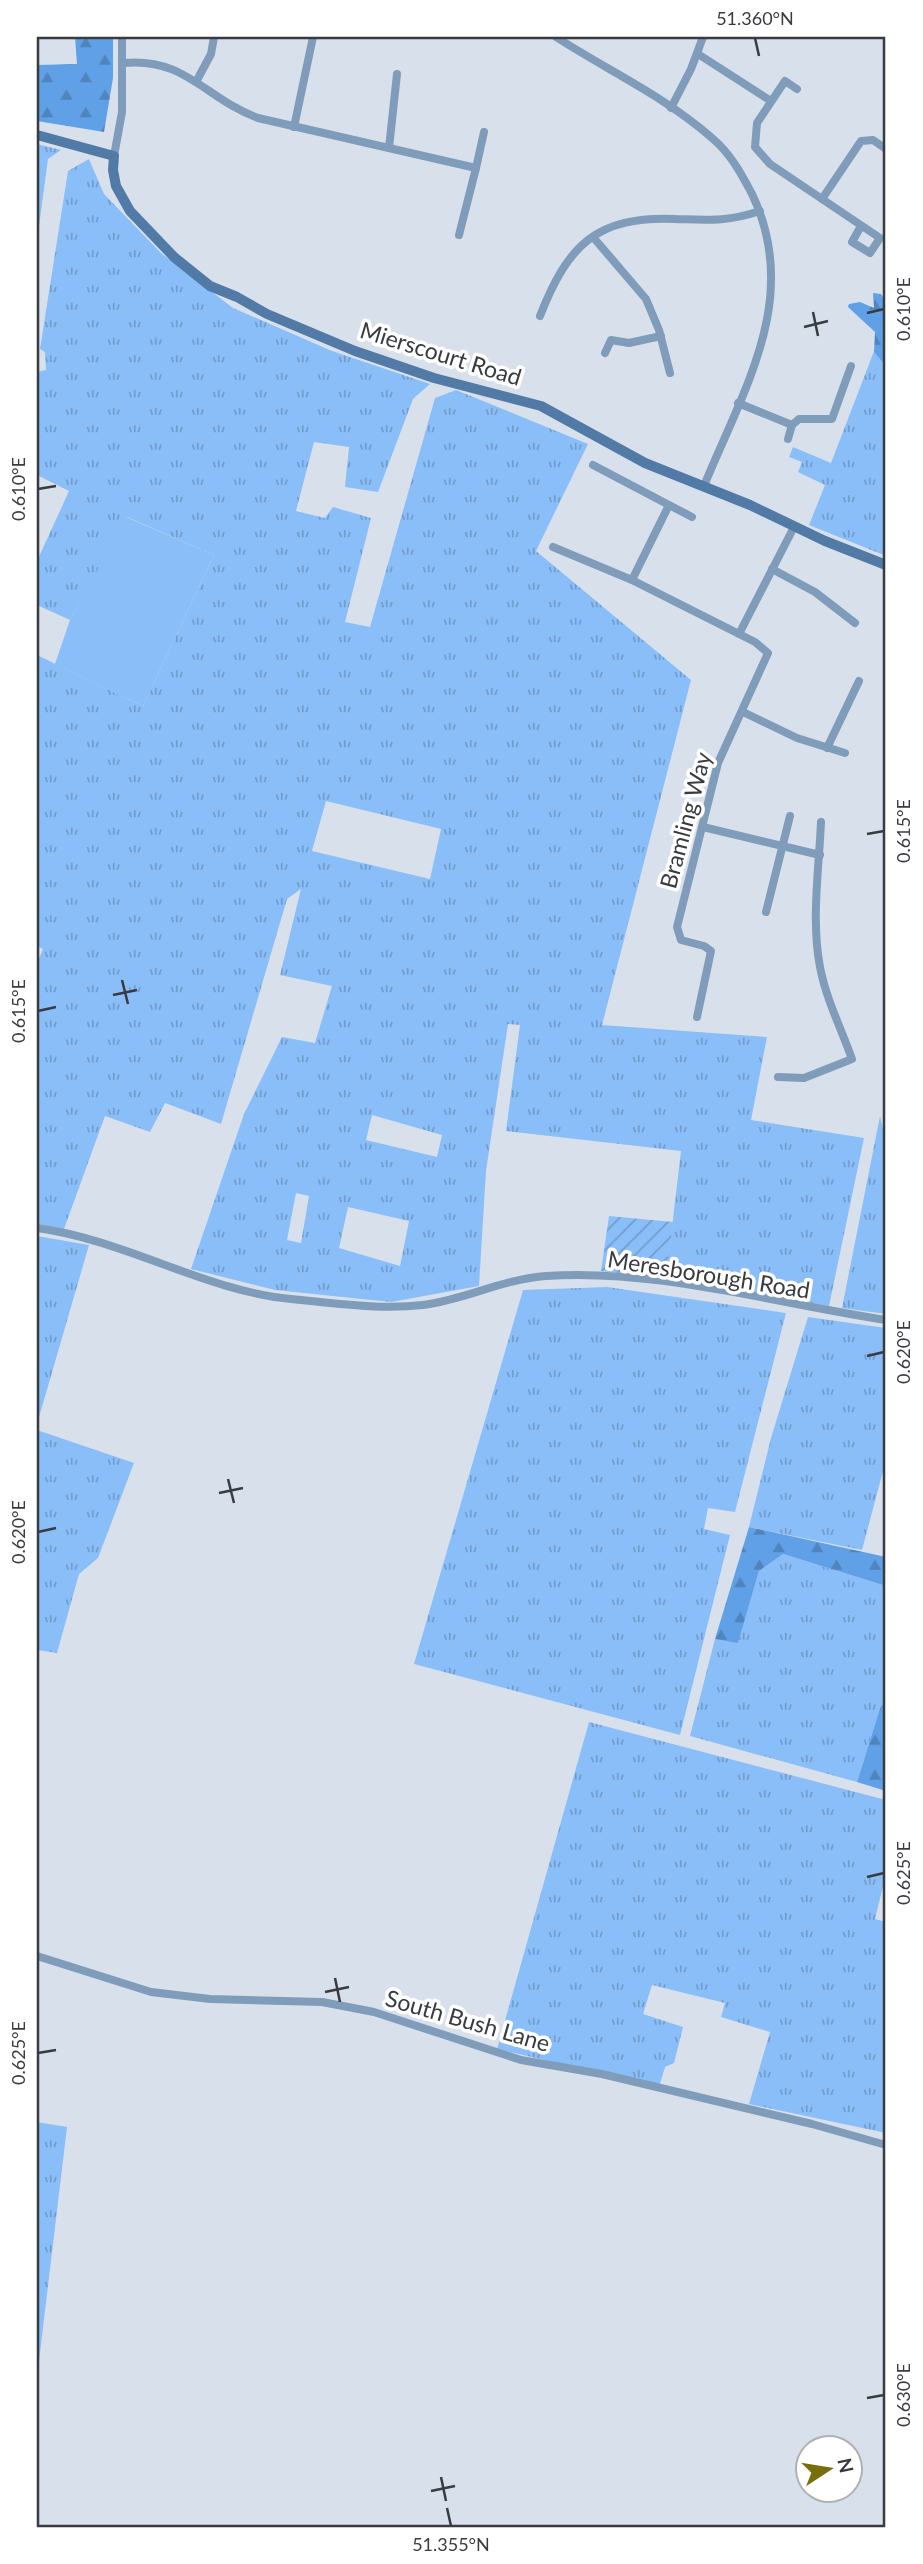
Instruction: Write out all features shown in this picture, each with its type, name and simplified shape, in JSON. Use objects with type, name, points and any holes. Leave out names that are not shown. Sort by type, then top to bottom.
[{"type":"street","points":[[37,135],[114,156],[121,122],[124,63],[122,37]]},
{"type":"street","points":[[196,82],[211,54],[214,37]]},
{"type":"street","points":[[294,127],[313,37]]},
{"type":"street","points":[[556,37],[703,130],[728,154],[760,211],[770,255],[771,307],[760,348],[704,486]]},
{"type":"street","points":[[671,108],[698,54],[703,37]]},
{"type":"street","points":[[698,54],[771,101]]},
{"type":"street","points":[[124,63],[158,63],[196,82],[239,110],[294,127],[476,168]]},
{"type":"street","points":[[389,148],[397,74]]},
{"type":"street","points":[[797,89],[785,81],[771,101],[755,128],[754,141],[758,153],[861,226]]},
{"type":"street","points":[[459,235],[484,132]]},
{"type":"street","points":[[822,199],[861,141],[873,140],[886,149]]},
{"type":"street","name":"Mierscourt Road","points":[[114,156],[116,186],[130,211],[174,257],[211,286],[237,296],[267,314],[376,359],[434,378],[541,406],[623,453],[886,565]]},
{"type":"street","points":[[540,316],[564,262],[593,237],[611,226],[630,221],[669,218],[719,221],[760,211]]},
{"type":"street","points":[[593,237],[646,299],[661,337],[670,373]]},
{"type":"street","points":[[605,353],[611,340],[624,344],[661,337]]},
{"type":"street","points":[[788,439],[792,425],[799,419],[832,419],[851,366]]},
{"type":"street","points":[[738,403],[792,425]]},
{"type":"street","points":[[593,465],[692,517]]},
{"type":"street","points":[[632,580],[669,505]]},
{"type":"street","points":[[739,634],[794,527]]},
{"type":"street","name":"Bramling Way","points":[[553,547],[632,580],[765,647],[768,653],[718,763],[677,932],[681,940],[704,946],[712,954],[697,1017]]},
{"type":"street","points":[[772,569],[815,592],[855,623]]},
{"type":"street","points":[[827,748],[859,681]]},
{"type":"street","points":[[743,712],[845,753]]},
{"type":"street","points":[[766,912],[790,816]]},
{"type":"street","points":[[778,1077],[804,1078],[852,1059],[828,996],[818,954],[816,921],[821,822]]},
{"type":"street","points":[[703,827],[820,855]]},
{"type":"street","name":"Meresborough Road","points":[[37,1228],[76,1234],[234,1288],[286,1299],[366,1306],[423,1305],[482,1288],[545,1276],[601,1276],[685,1286],[886,1320]]},
{"type":"street","name":"South Bush Lane","points":[[37,1956],[151,1992],[210,1999],[322,2002],[374,2012],[521,2060],[602,2074],[812,2124],[886,2145]]},
{"type":"green space","points":[[75,37],[113,37],[113,78],[104,132],[37,121],[37,65],[77,64]]},
{"type":"green space","points":[[37,144],[61,150],[48,159],[37,241]]},
{"type":"green space","points":[[89,159],[104,194],[161,253],[233,308],[332,351],[430,384],[413,399],[378,492],[345,487],[349,447],[314,442],[296,511],[325,518],[333,507],[371,518],[345,622],[370,627],[435,398],[456,390],[588,444],[536,551],[691,680],[602,1025],[767,1037],[751,1120],[864,1138],[829,1306],[666,1278],[681,1151],[506,1131],[520,1025],[508,1024],[486,1171],[479,1286],[391,1302],[275,1290],[191,1269],[244,1114],[282,1037],[315,1043],[332,986],[280,975],[301,889],[287,899],[221,1124],[165,1103],[150,1132],[105,1116],[64,1229],[37,1224],[37,963],[43,949],[37,946],[37,655],[143,706],[214,555],[127,517],[70,620],[37,605],[37,561],[69,491],[37,475],[37,372],[46,370],[45,352],[40,349],[68,171]],"holes":[[[326,801],[441,829],[430,879],[312,851]],[[372,1115],[442,1135],[437,1157],[366,1140]],[[296,1193],[309,1196],[301,1243],[287,1240]],[[348,1207],[409,1221],[400,1266],[339,1248]]]},
{"type":"green space","points":[[873,293],[881,294],[886,302],[886,366],[874,352],[875,332],[848,307],[849,304],[860,302],[874,308]]},
{"type":"green space","points":[[886,320],[886,556],[809,525],[825,485],[798,472],[802,462],[789,457],[793,447],[831,463]]},
{"type":"green space","points":[[126,517],[214,555],[143,706],[55,664],[70,620]]},
{"type":"green space","points":[[880,1116],[886,1142],[886,1314],[842,1308]]},
{"type":"green space","points":[[609,1216],[673,1222],[666,1278],[601,1271]]},
{"type":"green space","points":[[37,1236],[89,1245],[37,1424]]},
{"type":"green space","points":[[607,1287],[786,1313],[735,1512],[708,1508],[704,1529],[730,1535],[680,1735],[414,1664],[523,1290]]},
{"type":"green space","points":[[808,1317],[886,1328],[886,1460],[862,1550],[749,1527],[771,1438]]},
{"type":"green space","points":[[37,1430],[134,1463],[98,1558],[79,1574],[57,1653],[37,1650]]},
{"type":"green space","points":[[749,1527],[886,1557],[886,1586],[783,1554],[759,1571],[738,1643],[715,1639]]},
{"type":"green space","points":[[783,1554],[886,1586],[886,1706],[881,1705],[857,1782],[690,1736],[715,1639],[738,1642],[759,1571]]},
{"type":"green space","points":[[881,1705],[886,1706],[886,1791],[857,1782]]},
{"type":"green space","points":[[589,1722],[886,1800],[886,1874],[875,1919],[886,1922],[886,2133],[749,2104],[770,2032],[721,2017],[725,2003],[652,1985],[643,2014],[683,2027],[674,2063],[665,2067],[659,2087],[497,2049]]},
{"type":"green space","points":[[37,2122],[67,2127],[37,2378]]}]
